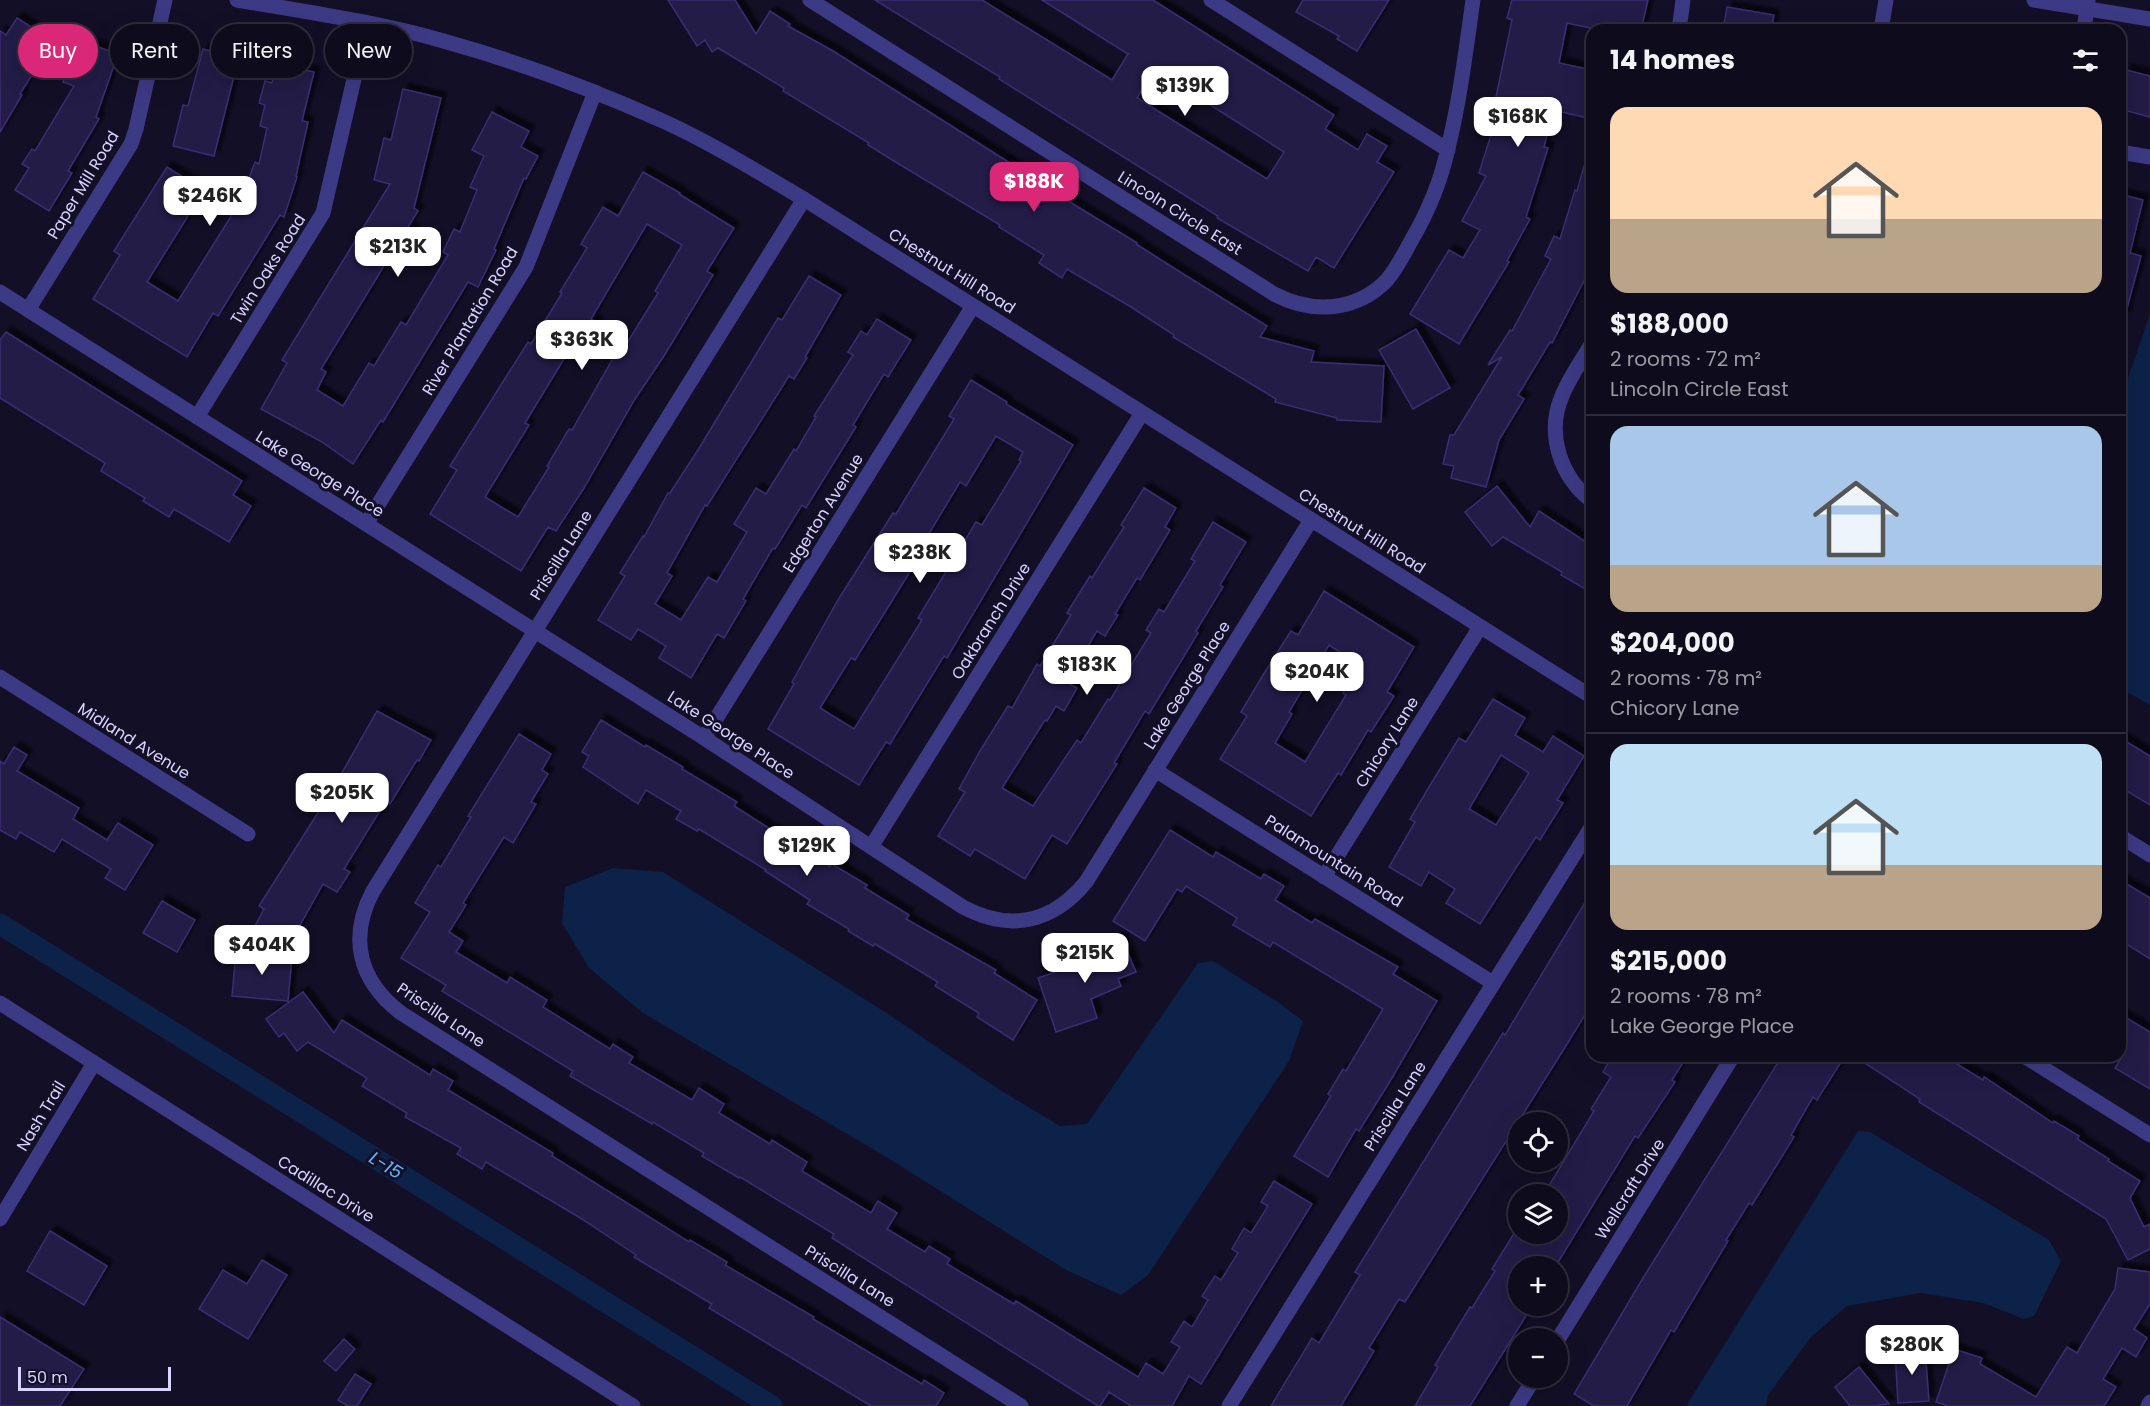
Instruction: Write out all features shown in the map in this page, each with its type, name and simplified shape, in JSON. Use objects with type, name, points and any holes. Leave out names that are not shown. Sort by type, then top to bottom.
[{"type":"street","name":"Paper Mill Road","points":[[28,310],[130,144],[136,129],[165,0]]},
{"type":"street","name":"Chestnut Hill Road","points":[[237,0],[367,23],[467,48],[521,64],[595,92],[666,123],[736,159],[804,199],[1586,693]]},
{"type":"street","name":"Lincoln Circle East","points":[[810,0],[1274,294],[1303,306],[1334,307],[1349,304],[1376,290],[1397,267],[1421,225],[1434,195],[1448,150],[1473,0]]},
{"type":"street","points":[[1211,0],[1448,150]]},
{"type":"street","points":[[1680,24],[1683,0]]},
{"type":"street","points":[[1882,24],[1886,0]]},
{"type":"street","points":[[2034,0],[2088,4],[2150,19]]},
{"type":"street","points":[[2085,24],[2088,4]]},
{"type":"street","name":"Twin Oaks Road","points":[[197,417],[323,213],[367,23]]},
{"type":"street","name":"River Plantation Road","points":[[366,524],[526,267],[595,92]]},
{"type":"street","points":[[2126,153],[2150,157]]},
{"type":"street","name":"Priscilla Lane","points":[[804,199],[366,905],[361,920],[360,951],[369,980],[388,1004],[400,1013],[1021,1406]]},
{"type":"street","name":"Lake George Place","points":[[0,292],[704,738],[976,914],[1006,921],[1037,918],[1064,904],[1086,882],[1311,520]]},
{"type":"street","name":"Edgerton Avenue","points":[[704,738],[973,306]]},
{"type":"street","points":[[1586,354],[1562,396],[1555,426],[1559,457],[1565,471],[1573,484],[1586,496]]},
{"type":"street","name":"Oakbranch Drive","points":[[871,847],[1142,413]]},
{"type":"street","name":"Chicory Lane","points":[[1324,876],[1480,627]]},
{"type":"street","name":"Midland Avenue","points":[[0,677],[248,834]]},
{"type":"street","name":"Palamountain Road","points":[[1155,770],[1493,983]]},
{"type":"street","name":"Priscilla Lane","points":[[1229,1406],[1586,836]]},
{"type":"street","points":[[2126,840],[2150,855]]},
{"type":"street","name":"Cadillac Drive","points":[[0,1003],[633,1406]]},
{"type":"street","name":"Wellcraft Drive","points":[[1565,1328],[1729,1062]]},
{"type":"street","points":[[2034,1062],[2150,1135]]},
{"type":"street","name":"Nash Trail","points":[[0,1219],[94,1063]]},
{"type":"street","points":[[1517,1406],[1528,1388]]},
{"type":"water","points":[[2150,314],[2150,705],[2126,691],[2126,384]]},
{"type":"water","points":[[613,868],[663,872],[888,1014],[1000,1090],[1060,1126],[1087,1124],[1198,963],[1213,961],[1278,1002],[1303,1021],[1289,1061],[1148,1275],[1121,1295],[1066,1270],[891,1160],[643,1013],[589,968],[562,923],[565,887]]},
{"type":"water","points":[[1858,1131],[1870,1132],[2049,1240],[2061,1261],[2034,1316],[2024,1319],[1983,1303],[1921,1293],[1847,1306],[1811,1337],[1768,1395],[1766,1406],[1686,1406]]},
{"type":"building","points":[[668,0],[735,0],[756,34],[770,11],[790,24],[788,26],[833,51],[1267,326],[1260,337],[1314,351],[1311,362],[1384,366],[1381,422],[1337,420],[1337,418],[1275,402],[1276,399],[1067,269],[1062,278],[1039,263],[1044,255],[999,227],[1000,225],[868,145],[869,143],[783,91],[784,88],[718,48],[712,52],[705,40],[697,46]]},
{"type":"building","points":[[875,0],[982,0],[1112,80],[1128,54],[1042,0],[1153,0],[1334,115],[1325,129],[1358,150],[1367,134],[1387,146],[1377,162],[1394,172],[1334,268],[1316,257],[1308,271],[1217,218],[1218,216],[999,79],[1000,77]],"holes":[[[1154,69],[1284,152],[1267,179],[1137,98]]]},
{"type":"building","points":[[1303,0],[1389,0],[1357,51],[1337,39],[1339,36],[1296,12]]},
{"type":"building","points":[[1512,0],[1648,0],[1642,24],[1586,24],[1586,27],[1567,23],[1559,63],[1586,69],[1586,118],[1553,110],[1544,147],[1548,148],[1526,217],[1530,219],[1507,261],[1509,262],[1459,344],[1410,314],[1449,250],[1463,258],[1480,230],[1462,221],[1486,176],[1479,173],[1495,122],[1491,121],[1512,20],[1507,18]]},
{"type":"building","points":[[1727,7],[1774,15],[1772,24],[1724,24]]},
{"type":"building","points":[[17,18],[26,24],[18,24],[18,78],[30,78],[0,132],[0,31],[6,35]]},
{"type":"building","points":[[98,47],[110,51],[110,77],[96,117],[99,119],[68,171],[72,173],[49,211],[15,190],[29,168],[22,164],[32,149],[35,151],[74,86],[63,82],[64,78],[98,78]]},
{"type":"building","points":[[203,49],[211,51],[211,78],[234,78],[214,156],[173,146],[183,105],[188,106],[195,78],[199,78],[199,64]]},
{"type":"building","points":[[2126,70],[2150,76],[2150,117],[2126,111]]},
{"type":"building","points":[[273,78],[313,78],[302,121],[308,122],[297,177],[284,217],[280,215],[218,316],[213,313],[187,357],[93,299],[120,255],[114,251],[167,167],[199,187],[183,212],[188,216],[147,282],[178,301],[240,202],[255,162],[259,164],[267,128],[260,126],[265,105],[259,103],[265,81],[272,83]]},
{"type":"building","points":[[403,89],[441,98],[414,208],[418,211],[408,227],[414,231],[401,252],[395,248],[321,369],[326,372],[317,390],[343,406],[369,363],[374,366],[401,322],[406,325],[448,255],[443,252],[454,229],[460,232],[477,190],[470,187],[484,156],[472,150],[492,112],[529,131],[521,147],[538,156],[526,179],[524,178],[494,249],[496,250],[478,287],[468,282],[383,422],[381,420],[353,464],[322,442],[261,409],[287,363],[282,360],[390,184],[374,180],[384,138],[391,140]]},
{"type":"building","points":[[1586,160],[1586,277],[1552,343],[1550,342],[1518,395],[1524,399],[1499,440],[1486,487],[1451,478],[1454,466],[1443,464],[1450,435],[1454,435],[1502,357],[1488,365],[1510,330],[1512,331],[1551,259],[1545,256],[1554,236],[1560,239],[1575,190],[1577,191]]},
{"type":"building","points":[[643,172],[734,228],[707,271],[713,275],[635,399],[584,488],[556,531],[548,527],[521,571],[430,514],[457,470],[450,466],[528,342],[531,344],[562,293],[560,292],[587,248],[581,244],[603,207],[618,216]],"holes":[[[647,224],[682,245],[655,291],[658,293],[627,343],[623,341],[572,430],[569,429],[518,517],[485,497],[529,425],[525,423],[567,354],[576,359],[597,323],[591,319]]]},
{"type":"building","points":[[2126,196],[2143,200],[2130,253],[2141,256],[2126,312]]},
{"type":"building","points":[[809,276],[841,295],[794,379],[789,376],[707,506],[705,505],[667,573],[672,576],[655,604],[681,620],[708,577],[717,582],[747,532],[734,524],[756,488],[766,494],[794,449],[796,451],[816,417],[814,416],[853,355],[848,352],[861,331],[867,335],[877,319],[911,340],[888,377],[884,374],[853,425],[856,427],[806,508],[802,505],[775,549],[773,548],[743,599],[746,601],[724,638],[717,634],[691,678],[659,658],[666,646],[638,629],[631,640],[598,620],[625,576],[620,573],[644,537],[668,493],[698,450],[778,318],[782,320]]},
{"type":"building","points":[[1416,329],[1450,388],[1413,409],[1379,350]]},
{"type":"building","points":[[6,332],[242,481],[233,495],[251,506],[229,542],[174,509],[169,517],[143,501],[145,498],[101,471],[105,463],[0,398],[0,340]]},
{"type":"building","points":[[971,380],[1073,445],[947,658],[944,656],[890,744],[886,742],[859,785],[768,729],[838,600],[893,513],[896,514],[954,419],[949,416]],"holes":[[[996,436],[1023,452],[1019,460],[1021,461],[982,525],[976,522],[918,618],[922,620],[854,729],[820,708],[851,658],[855,660],[882,617],[921,554],[918,552],[960,482],[966,486]]]},
{"type":"building","points":[[1497,486],[1530,527],[1539,511],[1586,542],[1586,590],[1561,575],[1562,572],[1503,537],[1492,546],[1465,512]]},
{"type":"building","points":[[1144,488],[1176,508],[1165,527],[1170,530],[1140,580],[1137,578],[1115,614],[1118,615],[1105,636],[1097,631],[1066,682],[1077,688],[1064,711],[1056,706],[1002,788],[1033,806],[1077,740],[1081,743],[1108,699],[1110,700],[1151,633],[1146,630],[1159,609],[1164,612],[1195,561],[1191,559],[1213,522],[1246,542],[1220,585],[1223,587],[1196,631],[1198,633],[1149,714],[1145,711],[1114,763],[1117,764],[1067,844],[1052,835],[1025,879],[975,849],[970,856],[938,836],[965,792],[959,789],[980,751],[1008,706],[1012,708],[1037,664],[1040,666],[1071,615],[1067,613],[1124,527],[1121,525]]},
{"type":"building","points":[[1324,591],[1414,647],[1387,692],[1394,696],[1371,732],[1368,730],[1341,775],[1338,773],[1311,816],[1220,759],[1247,716],[1241,712],[1263,675],[1291,631],[1298,635]],"holes":[[[1329,645],[1360,665],[1343,693],[1346,695],[1305,762],[1275,743],[1292,714],[1289,712]]]},
{"type":"building","points":[[1493,699],[1525,718],[1515,735],[1543,752],[1553,736],[1584,756],[1557,800],[1563,803],[1540,840],[1536,837],[1480,924],[1446,903],[1455,889],[1429,872],[1421,886],[1389,867],[1415,822],[1410,819],[1459,738],[1466,742]],"holes":[[[1501,755],[1529,773],[1496,825],[1469,809]]]},
{"type":"building","points":[[377,711],[431,740],[390,804],[386,801],[344,869],[350,872],[337,892],[323,884],[289,945],[255,926],[264,909],[259,906],[331,792]]},
{"type":"building","points":[[601,720],[683,767],[682,769],[737,802],[734,806],[830,867],[832,864],[867,885],[865,888],[909,915],[906,919],[996,970],[994,973],[1037,1000],[1013,1040],[977,1017],[979,1013],[935,986],[938,982],[875,944],[873,946],[848,931],[849,929],[807,904],[810,900],[766,870],[699,829],[697,831],[676,819],[681,811],[646,790],[638,804],[583,767],[589,756],[582,752]]},
{"type":"building","points":[[519,734],[551,754],[542,770],[548,774],[531,802],[536,804],[513,843],[504,837],[463,903],[466,905],[449,932],[463,941],[456,952],[507,983],[510,977],[547,1000],[543,1007],[610,1049],[613,1044],[633,1057],[629,1063],[692,1100],[699,1088],[724,1104],[719,1113],[770,1144],[772,1140],[807,1162],[802,1171],[871,1213],[878,1201],[897,1213],[887,1229],[925,1252],[929,1246],[950,1259],[947,1264],[1014,1304],[1016,1301],[1138,1377],[1146,1363],[1163,1374],[1180,1347],[1171,1342],[1184,1321],[1192,1327],[1208,1300],[1202,1296],[1215,1276],[1221,1280],[1238,1253],[1232,1249],[1244,1228],[1251,1233],[1268,1206],[1261,1202],[1274,1181],[1312,1204],[1201,1384],[1189,1376],[1172,1406],[1131,1406],[1109,1392],[1098,1406],[832,1238],[834,1234],[702,1156],[704,1153],[653,1122],[652,1124],[570,1076],[573,1071],[442,991],[446,985],[401,958],[430,912],[415,903],[438,865],[441,867],[471,817],[468,816]]},
{"type":"building","points":[[2126,742],[2150,756],[2150,805],[2126,791]]},
{"type":"building","points":[[14,747],[27,755],[17,771],[79,808],[73,819],[107,840],[118,823],[153,845],[125,890],[105,878],[111,869],[62,839],[54,852],[20,832],[16,839],[0,830],[0,761],[4,764]]},
{"type":"building","points":[[1170,830],[1213,857],[1216,852],[1261,879],[1264,874],[1284,886],[1275,900],[1312,923],[1315,919],[1398,967],[1393,974],[1437,1001],[1389,1083],[1359,1131],[1356,1129],[1328,1177],[1294,1156],[1331,1096],[1328,1094],[1343,1069],[1346,1071],[1383,1009],[1273,942],[1270,947],[1233,925],[1237,918],[1186,886],[1182,892],[1177,889],[1145,941],[1113,921]]},
{"type":"building","points":[[2126,884],[2150,898],[2150,959],[2126,944]]},
{"type":"building","points":[[162,901],[195,920],[177,952],[143,933]]},
{"type":"building","points":[[1586,901],[1586,1013],[1569,1041],[1524,1112],[1508,1112],[1508,1138],[1405,1302],[1399,1299],[1369,1348],[1374,1351],[1341,1406],[1271,1406],[1312,1338],[1319,1343],[1360,1275],[1355,1272],[1503,1033],[1505,1035]]},
{"type":"building","points":[[1121,936],[1136,972],[1118,979],[1121,986],[1091,999],[1097,1018],[1056,1032],[1038,978],[1085,962],[1082,953]]},
{"type":"building","points":[[236,951],[292,956],[288,1001],[232,996]]},
{"type":"building","points":[[303,992],[334,1033],[342,1020],[430,1075],[433,1069],[453,1081],[448,1090],[553,1153],[552,1156],[689,1242],[690,1240],[727,1262],[725,1265],[814,1317],[813,1319],[922,1384],[924,1380],[944,1393],[936,1406],[871,1406],[709,1308],[712,1304],[634,1257],[636,1255],[582,1219],[486,1162],[482,1169],[457,1154],[461,1148],[405,1117],[407,1113],[362,1086],[367,1078],[308,1042],[297,1051],[284,1033],[279,1037],[266,1019]]},
{"type":"building","points":[[2126,1018],[2150,1032],[2150,1089],[2115,1068],[2119,1062],[2126,1062]]},
{"type":"building","points":[[1609,1062],[1683,1062],[1672,1080],[1675,1082],[1638,1138],[1635,1136],[1562,1256],[1508,1256],[1508,1316],[1526,1316],[1518,1328],[1508,1328],[1508,1345],[1470,1406],[1415,1406],[1438,1367],[1435,1365],[1495,1271],[1492,1269],[1508,1243],[1568,1244],[1568,1184],[1550,1184],[1557,1172],[1568,1172],[1568,1154],[1594,1111],[1591,1109],[1611,1077],[1603,1072]]},
{"type":"building","points":[[1778,1062],[1841,1062],[1817,1100],[1813,1097],[1791,1135],[1794,1137],[1752,1205],[1749,1203],[1726,1240],[1728,1241],[1674,1332],[1671,1330],[1627,1406],[1594,1406],[1574,1394],[1643,1278]]},
{"type":"building","points":[[1863,1062],[1954,1062],[1983,1080],[1984,1077],[2053,1123],[2054,1121],[2079,1136],[2077,1139],[2140,1181],[2130,1198],[2144,1227],[2150,1224],[2150,1249],[2128,1260],[2106,1219],[1919,1102],[1920,1099]]},
{"type":"building","points":[[50,1231],[107,1266],[84,1305],[27,1271]]},
{"type":"building","points":[[262,1260],[287,1275],[248,1339],[199,1309],[223,1270],[247,1284]]},
{"type":"building","points":[[2118,1268],[2150,1272],[2150,1304],[2134,1329],[2147,1338],[2136,1357],[2122,1348],[2103,1379],[2116,1387],[2104,1406],[1948,1406],[1936,1402],[1954,1349],[1982,1358],[1980,1364],[2036,1397],[2067,1347],[2077,1353],[2115,1289]]},
{"type":"building","points":[[0,1317],[84,1369],[60,1406],[0,1406]]},
{"type":"building","points":[[344,1339],[355,1349],[336,1371],[324,1361]]},
{"type":"building","points":[[1925,1349],[1929,1401],[1898,1403],[1895,1351]]},
{"type":"building","points":[[1859,1367],[1889,1404],[1850,1406],[1835,1387]]},
{"type":"building","points":[[355,1374],[371,1384],[357,1406],[348,1406],[338,1400]]},
{"type":"waterway","name":"L-15","points":[[0,924],[772,1406]]}]
